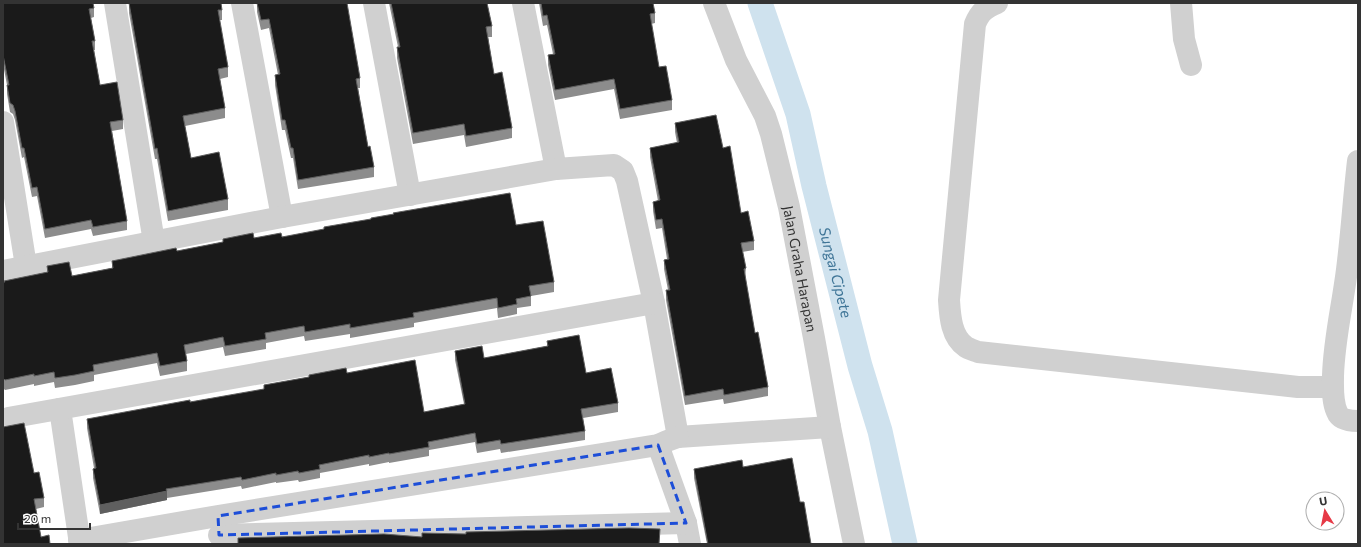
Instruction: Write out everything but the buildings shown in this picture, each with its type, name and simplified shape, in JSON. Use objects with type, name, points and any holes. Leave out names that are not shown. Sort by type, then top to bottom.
[{"type":"street","points":[[115,3],[154,242]]},
{"type":"street","points":[[242,3],[282,217]]},
{"type":"street","points":[[374,3],[410,195]]},
{"type":"street","points":[[523,3],[556,169]]},
{"type":"street","name":"Jalan Graha Harapan","points":[[714,3],[736,60],[765,116],[771,134],[789,206],[830,427],[854,544]]},
{"type":"street","points":[[997,3],[980,13],[975,24],[950,292],[950,321],[957,337],[965,347],[978,352],[1298,387],[1332,387]]},
{"type":"street","points":[[1181,3],[1184,39],[1191,65]]},
{"type":"street","points":[[3,122],[26,266]]},
{"type":"street","points":[[1358,161],[1348,262],[1334,348],[1332,387],[1337,413],[1341,418],[1358,421]]},
{"type":"street","points":[[3,270],[282,217],[556,169],[614,165],[623,171],[627,181],[654,303],[678,438]]},
{"type":"street","points":[[8,418],[654,303]]},
{"type":"street","points":[[60,409],[80,542],[219,532],[686,523]]},
{"type":"street","points":[[219,532],[658,445],[667,440],[678,438],[830,427]]},
{"type":"street","points":[[658,445],[686,523],[690,544]]},
{"type":"highlighted area","points":[[658,445],[686,523],[219,535],[218,516]]},
{"type":"waterway","name":"Sungai Cipete","points":[[760,3],[798,114],[814,186],[860,366],[880,431],[905,544]]}]
